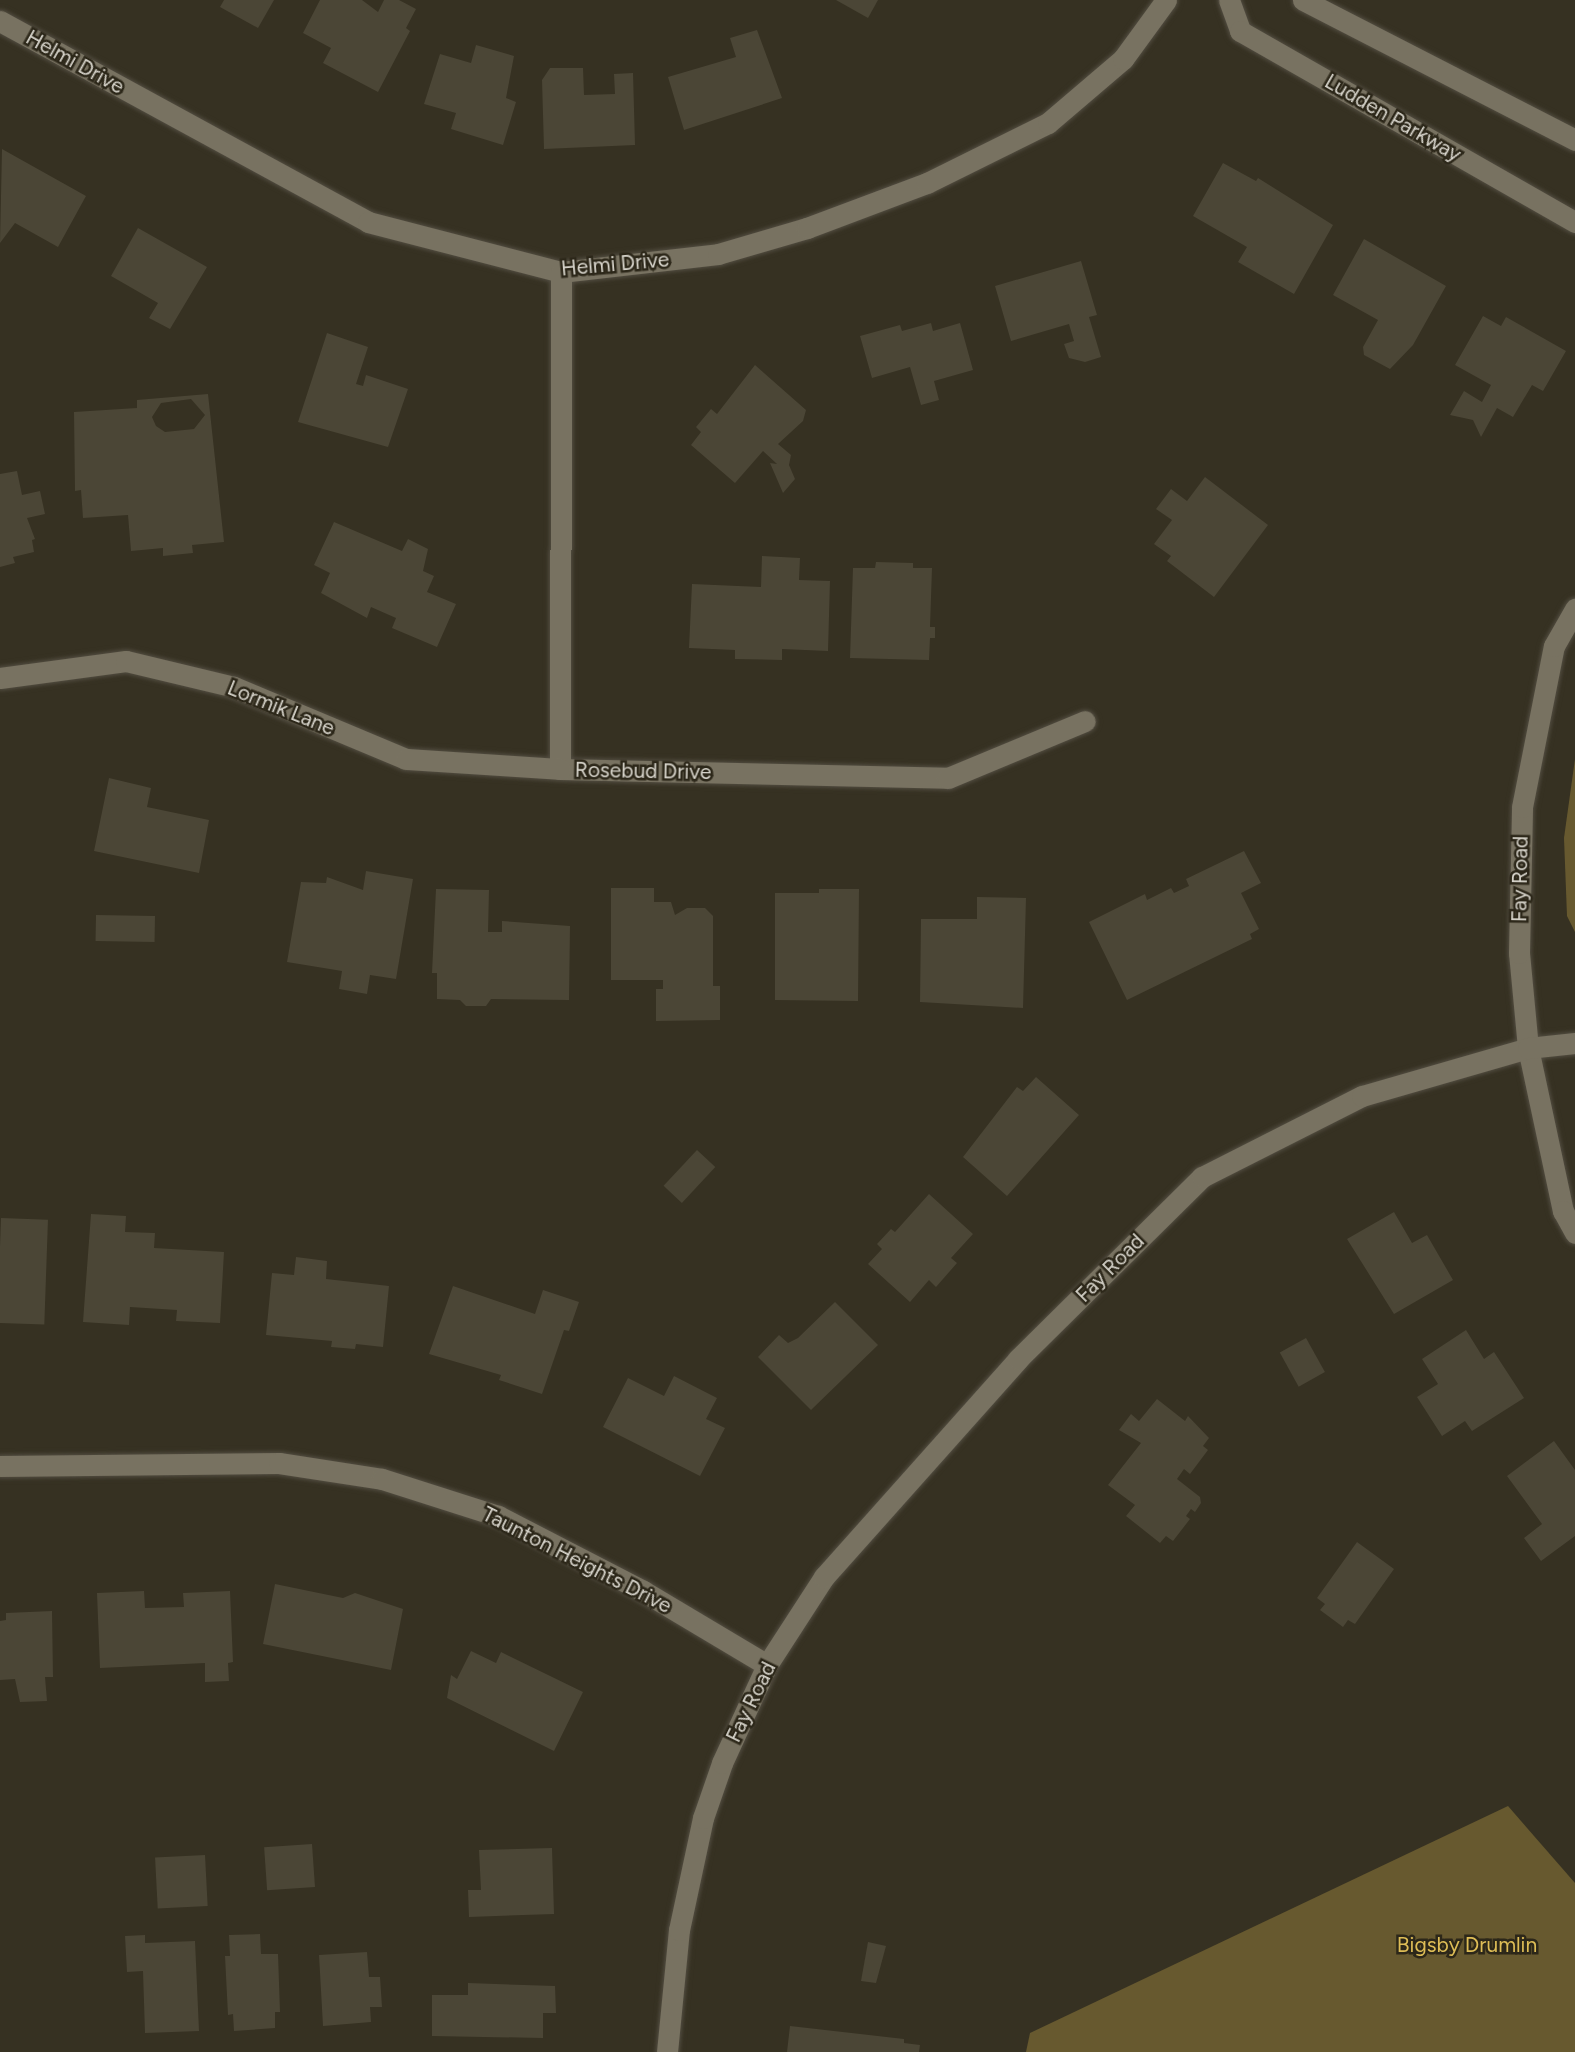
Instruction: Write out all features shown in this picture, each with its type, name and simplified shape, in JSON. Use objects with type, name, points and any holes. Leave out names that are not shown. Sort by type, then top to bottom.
[{"type":"street","name":"Helmi Drive","points":[[0,21],[368,222],[561,272],[718,254],[807,228],[927,183],[1048,123],[1123,59],[1166,0]]},
{"type":"street","name":"Ludden Parkway","points":[[1229,0],[1240,31],[1575,222]]},
{"type":"street","points":[[1303,0],[1575,140]]},
{"type":"street","name":"Rosebud Drive","points":[[561,272],[560,769],[948,778],[1085,721]]},
{"type":"street","name":"Fay Road","points":[[667,2052],[679,1930],[704,1818],[722,1763],[766,1665],[833,1567],[1018,1359],[1202,1177],[1362,1096],[1528,1048],[1519,953],[1522,807],[1554,646],[1575,609]]},
{"type":"street","name":"Lormik Lane","points":[[0,678],[126,661],[234,687],[405,759],[560,769]]},
{"type":"street","points":[[1575,1043],[1528,1048],[1563,1211],[1575,1233]]},
{"type":"street","name":"Taunton Heights Drive","points":[[0,1466],[279,1463],[382,1479],[498,1516],[643,1591],[766,1665]]},
{"type":"green space","points":[[1575,759],[1575,932],[1567,916],[1564,838]]},
{"type":"green space","name":"Bigsby Drumlin","points":[[1508,1806],[1575,1883],[1575,2052],[1026,2052],[1030,2033]]},
{"type":"building","points":[[224,0],[274,0],[258,28],[220,7]]},
{"type":"building","points":[[320,0],[362,0],[378,12],[384,0],[399,0],[416,9],[406,28],[410,31],[378,92],[323,63],[331,48],[303,33]]},
{"type":"building","points":[[836,0],[878,0],[868,18]]},
{"type":"building","points":[[757,30],[782,98],[684,130],[668,77],[736,57],[730,38]]},
{"type":"building","points":[[476,45],[514,56],[506,98],[516,102],[503,145],[451,129],[456,113],[424,104],[440,54],[471,63]]},
{"type":"building","points":[[550,68],[583,68],[584,95],[615,94],[614,74],[633,73],[635,145],[544,149],[542,80]]},
{"type":"building","points":[[2,149],[86,196],[58,247],[15,223],[0,243]]},
{"type":"building","points":[[1223,163],[1256,181],[1258,178],[1333,225],[1294,294],[1238,262],[1247,247],[1193,216]]},
{"type":"building","points":[[138,228],[207,267],[170,329],[149,318],[158,303],[111,276]]},
{"type":"building","points":[[1364,239],[1446,286],[1413,345],[1390,369],[1364,355],[1363,347],[1378,320],[1333,295]]},
{"type":"building","points":[[1081,261],[1097,315],[1089,317],[1101,357],[1085,362],[1069,358],[1064,344],[1074,341],[1069,324],[1011,341],[995,286]]},
{"type":"building","points":[[1483,316],[1501,326],[1506,317],[1566,351],[1543,391],[1532,385],[1513,417],[1497,408],[1481,437],[1473,420],[1450,415],[1464,391],[1482,402],[1491,385],[1455,365]]},
{"type":"building","points":[[931,323],[933,331],[960,323],[973,370],[934,381],[939,400],[921,405],[910,367],[872,378],[860,336],[900,325],[902,331]]},
{"type":"building","points":[[327,333],[368,347],[356,384],[363,386],[366,375],[408,389],[388,447],[298,422]]},
{"type":"building","points":[[755,365],[806,410],[803,421],[778,444],[791,455],[789,465],[795,479],[783,493],[770,463],[777,464],[763,451],[735,483],[691,445],[701,432],[696,427],[711,409],[717,414]]},
{"type":"building","points":[[208,394],[224,542],[192,545],[193,553],[163,556],[163,548],[131,551],[128,515],[83,518],[81,490],[75,491],[74,412],[137,408],[137,400]],"holes":[[[191,399],[205,415],[194,429],[165,432],[156,426],[152,417],[161,403]]]},
{"type":"building","points":[[17,471],[22,495],[40,491],[45,514],[27,518],[35,539],[32,540],[34,552],[13,557],[15,563],[0,567],[0,474]]},
{"type":"building","points":[[1205,477],[1268,525],[1214,597],[1167,561],[1171,556],[1154,544],[1172,520],[1156,509],[1171,489],[1187,501]]},
{"type":"building","points":[[334,522],[402,551],[408,539],[428,549],[423,571],[434,576],[427,592],[456,604],[437,647],[392,628],[396,618],[371,607],[367,618],[321,593],[330,573],[314,565]]},
{"type":"building","points":[[762,556],[800,558],[799,580],[830,581],[828,651],[782,649],[782,660],[735,659],[735,650],[689,648],[692,584],[761,587]]},
{"type":"building","points":[[876,562],[913,563],[913,568],[932,568],[930,627],[935,627],[935,638],[930,638],[929,660],[850,658],[853,568],[875,568]]},
{"type":"building","points":[[109,778],[151,788],[147,807],[209,820],[199,873],[94,851]]},
{"type":"building","points":[[1244,851],[1261,883],[1241,893],[1259,929],[1250,934],[1252,939],[1127,1000],[1089,922],[1145,894],[1147,900],[1171,888],[1174,893],[1189,886],[1186,879]]},
{"type":"building","points":[[366,871],[413,879],[396,979],[370,975],[367,994],[339,989],[342,971],[287,962],[301,882],[326,883],[327,877],[363,890]]},
{"type":"building","points":[[611,888],[654,888],[654,902],[671,902],[675,915],[687,908],[705,908],[713,916],[713,986],[720,986],[720,1020],[656,1021],[656,989],[663,989],[663,980],[611,980]]},
{"type":"building","points":[[436,889],[489,890],[488,932],[502,932],[502,921],[570,926],[569,1000],[491,999],[486,1006],[466,1006],[460,1000],[437,999],[437,973],[432,973]]},
{"type":"building","points":[[819,889],[859,889],[858,1001],[775,1000],[775,893],[819,893]]},
{"type":"building","points":[[977,897],[1026,898],[1023,1008],[920,1002],[921,919],[977,919]]},
{"type":"building","points":[[96,915],[155,916],[155,942],[96,941]]},
{"type":"building","points":[[1036,1077],[1079,1115],[1007,1196],[963,1157],[1017,1087],[1023,1091]]},
{"type":"building","points":[[697,1150],[715,1167],[682,1203],[664,1186]]},
{"type":"building","points":[[929,1194],[973,1234],[951,1258],[957,1263],[936,1287],[929,1280],[910,1302],[868,1264],[882,1249],[877,1244],[891,1229],[895,1232]]},
{"type":"building","points":[[1394,1212],[1412,1243],[1427,1235],[1453,1280],[1394,1314],[1347,1239]]},
{"type":"building","points":[[91,1214],[126,1216],[125,1232],[155,1233],[154,1248],[224,1252],[220,1323],[176,1321],[177,1310],[130,1307],[129,1325],[83,1322]]},
{"type":"building","points":[[1,1218],[48,1220],[44,1325],[0,1323]]},
{"type":"building","points":[[296,1257],[327,1261],[326,1279],[389,1286],[383,1347],[356,1344],[355,1349],[331,1347],[332,1341],[266,1335],[272,1273],[294,1275]]},
{"type":"building","points":[[453,1286],[535,1314],[543,1290],[579,1302],[569,1331],[564,1330],[542,1394],[499,1380],[501,1375],[429,1354]]},
{"type":"building","points":[[835,1302],[878,1345],[811,1410],[758,1357],[779,1335],[788,1343],[798,1338]]},
{"type":"building","points":[[1466,1330],[1484,1359],[1494,1352],[1524,1398],[1472,1431],[1465,1421],[1442,1436],[1417,1397],[1438,1384],[1422,1359]]},
{"type":"building","points":[[1306,1338],[1325,1372],[1299,1387],[1280,1353]]},
{"type":"building","points":[[674,1376],[717,1398],[706,1419],[725,1428],[700,1476],[603,1427],[628,1378],[664,1396]]},
{"type":"building","points":[[1157,1399],[1185,1421],[1188,1416],[1209,1438],[1203,1446],[1208,1450],[1190,1474],[1184,1469],[1177,1479],[1200,1497],[1201,1503],[1195,1512],[1191,1509],[1186,1516],[1190,1519],[1173,1541],[1166,1536],[1160,1543],[1126,1516],[1135,1505],[1108,1485],[1141,1443],[1119,1430],[1131,1414],[1139,1421]]},
{"type":"building","points":[[1554,1441],[1575,1470],[1575,1536],[1541,1561],[1524,1538],[1542,1524],[1507,1476]]},
{"type":"building","points":[[1357,1542],[1394,1569],[1355,1624],[1348,1620],[1343,1627],[1320,1610],[1325,1604],[1317,1598]]},
{"type":"building","points":[[275,1584],[343,1598],[355,1593],[403,1609],[391,1670],[263,1644]]},
{"type":"building","points":[[144,1591],[145,1608],[184,1607],[183,1593],[230,1591],[233,1662],[228,1663],[229,1681],[205,1682],[205,1663],[100,1668],[97,1593]]},
{"type":"building","points":[[52,1611],[53,1677],[45,1677],[47,1701],[20,1702],[15,1679],[0,1680],[0,1621],[6,1620],[6,1613]]},
{"type":"building","points":[[471,1651],[496,1663],[501,1652],[583,1692],[554,1751],[447,1698],[451,1675],[457,1679]]},
{"type":"building","points":[[312,1844],[315,1887],[267,1890],[264,1847]]},
{"type":"building","points":[[552,1848],[554,1914],[469,1917],[468,1890],[481,1890],[479,1850]]},
{"type":"building","points":[[205,1855],[208,1906],[158,1909],[155,1858]]},
{"type":"building","points":[[260,1934],[261,1954],[278,1954],[280,2012],[275,2012],[275,2028],[234,2031],[233,2014],[228,2015],[225,1956],[230,1956],[229,1935]]},
{"type":"building","points":[[145,1935],[145,1943],[195,1941],[199,2031],[145,2033],[143,1971],[127,1972],[125,1936]]},
{"type":"building","points":[[868,1942],[886,1946],[876,1983],[861,1981]]},
{"type":"building","points":[[367,1952],[369,1977],[380,1977],[382,2007],[370,2007],[371,2022],[323,2026],[319,1955]]},
{"type":"building","points":[[468,1983],[555,1986],[556,2013],[543,2013],[543,2038],[432,2036],[432,1995],[468,1995]]},
{"type":"building","points":[[790,2026],[904,2039],[904,2043],[920,2045],[919,2052],[787,2052]]}]
